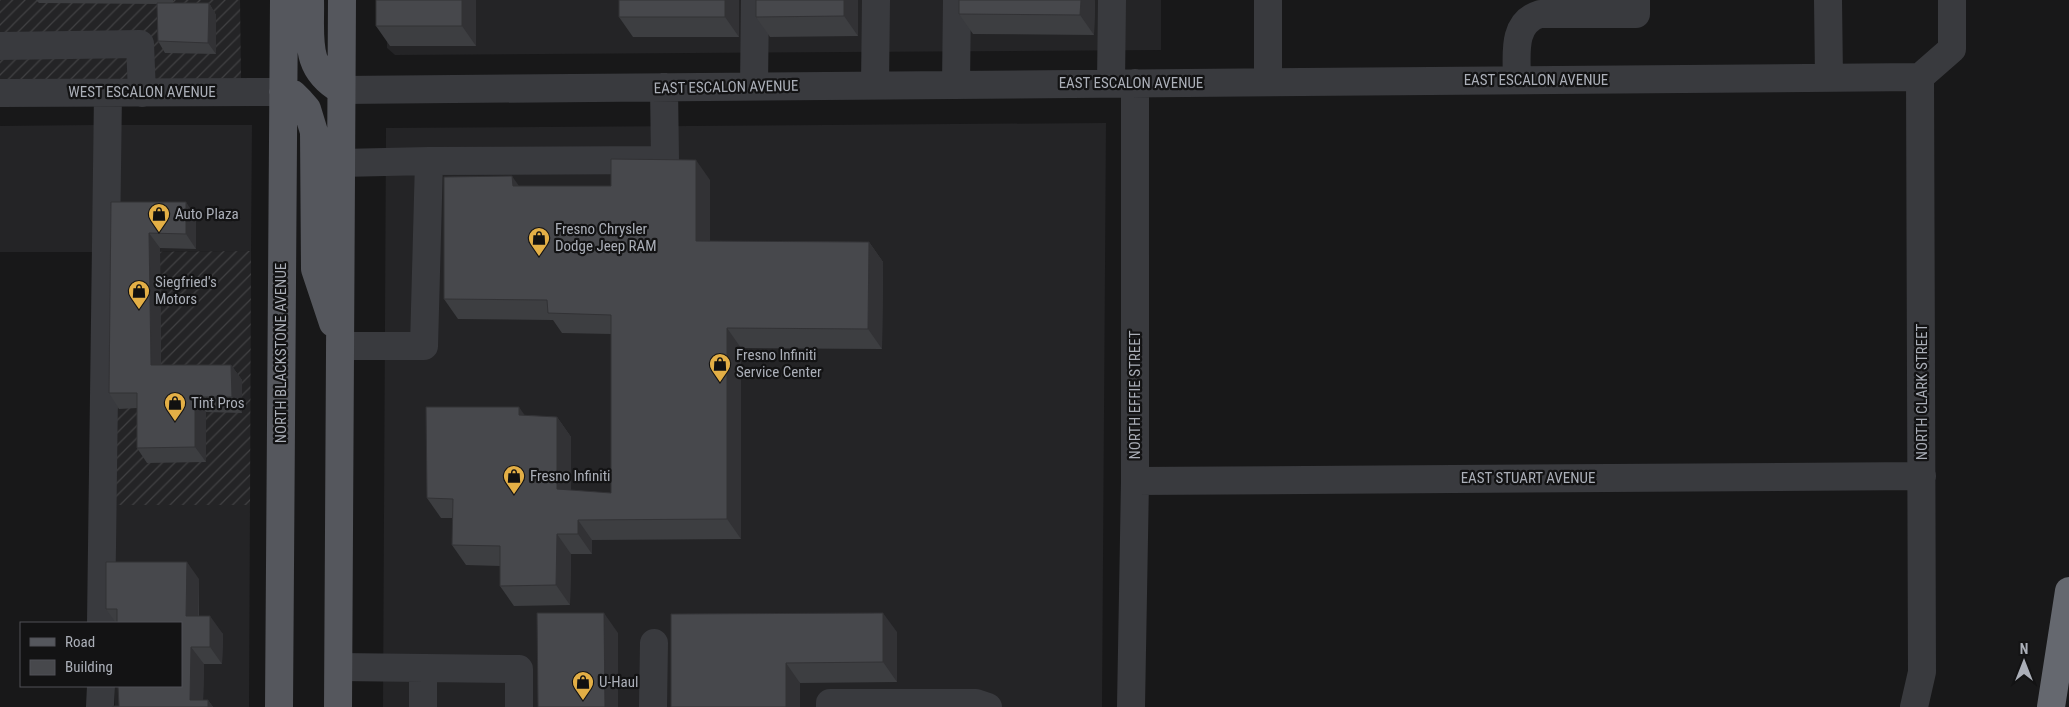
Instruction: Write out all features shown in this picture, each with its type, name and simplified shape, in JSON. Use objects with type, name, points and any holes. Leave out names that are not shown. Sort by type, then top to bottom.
[{"type":"highway","points":[[2051,707],[2069,590]]},
{"type":"main road","name":"NORTH BLACKSTONE AVENUE","points":[[279,707],[284,0]]},
{"type":"main road","points":[[310,0],[311,48],[314,62],[327,82],[342,90]]},
{"type":"main road","points":[[338,707],[342,0]]},
{"type":"main road","points":[[283,92],[293,94],[307,109],[314,132],[315,269],[340,346]]},
{"type":"street","points":[[754,86],[756,0]]},
{"type":"street","points":[[875,86],[876,0]]},
{"type":"street","points":[[956,85],[957,0]]},
{"type":"street","name":"NORTH EFFIE STREET","points":[[1112,0],[1123,83],[1135,481],[1132,707]]},
{"type":"street","points":[[1268,0],[1268,82]]},
{"type":"street","points":[[1517,80],[1517,44],[1522,26],[1526,21],[1540,14],[1581,7],[1636,14],[1636,0]]},
{"type":"street","points":[[1828,0],[1829,78]]},
{"type":"street","points":[[1920,77],[1952,49],[1952,0]]},
{"type":"street","points":[[0,46],[140,44],[142,92]]},
{"type":"street","name":"EAST ESCALON AVENUE","points":[[342,90],[1920,77]]},
{"type":"street","name":"NORTH CLARK STREET","points":[[1914,707],[1922,672],[1920,77]]},
{"type":"street","points":[[341,163],[665,160],[664,87]]},
{"type":"street","points":[[101,622],[108,92]]},
{"type":"street","name":"WEST ESCALON AVENUE","points":[[0,93],[283,92]]},
{"type":"street","points":[[340,346],[424,346],[429,161]]},
{"type":"street","name":"EAST STUART AVENUE","points":[[1135,481],[1922,476]]},
{"type":"street","points":[[653,707],[654,643]]},
{"type":"street","points":[[339,667],[519,669],[519,707]]},
{"type":"street","points":[[423,668],[423,707]]},
{"type":"street","points":[[100,707],[101,687]]},
{"type":"street","points":[[830,707],[830,703],[976,703],[988,707]]},
{"type":"shaded area","points":[[0,0],[240,0],[241,80],[0,80]]},
{"type":"shaded area","points":[[387,0],[1161,0],[1161,50],[395,55],[387,48]]},
{"type":"shaded area","points":[[1106,123],[1102,707],[383,707],[386,128]]},
{"type":"shaded area","points":[[94,125],[93,252],[0,252],[0,126]]},
{"type":"shaded area","points":[[118,125],[252,125],[251,251],[117,252]]},
{"type":"shaded area","points":[[251,251],[250,505],[116,505],[117,252]]},
{"type":"shaded area","points":[[116,505],[250,505],[249,707],[115,707],[115,687],[182,687],[182,622],[115,622]]},
{"type":"building","points":[[376,0],[462,0],[462,26],[376,26]]},
{"type":"building","points":[[619,0],[725,0],[725,17],[619,17]]},
{"type":"building","points":[[756,0],[844,0],[844,16],[756,17]]},
{"type":"building","points":[[959,0],[1081,0],[1080,15],[959,14]]},
{"type":"building","points":[[157,3],[209,3],[208,43],[158,41]]},
{"type":"building","points":[[611,159],[696,160],[696,241],[869,242],[868,329],[727,328],[727,519],[578,520],[578,534],[557,534],[556,585],[500,586],[500,546],[452,545],[453,499],[427,498],[426,407],[519,407],[519,415],[557,417],[557,489],[611,493],[611,315],[548,313],[547,300],[444,299],[444,177],[512,176],[513,186],[611,186]]},
{"type":"building","points":[[111,202],[186,202],[186,234],[149,233],[151,365],[231,365],[232,397],[195,397],[195,447],[137,448],[137,393],[109,393]]},
{"type":"building","points":[[106,562],[187,562],[186,616],[210,616],[210,647],[191,647],[190,700],[208,700],[208,707],[113,707],[119,706],[118,687],[182,687],[182,622],[117,622],[117,609],[106,609]]},
{"type":"building","points":[[537,613],[604,613],[605,707],[538,707]]},
{"type":"building","points":[[883,613],[883,662],[786,663],[786,707],[671,707],[671,614]]},
{"type":"place","name":"Auto Plaza","points":[[159,233]]},
{"type":"place","name":"Fresno Chrysler Dodge Jeep RAM","points":[[539,257]]},
{"type":"place","name":"Siegfried's Motors","points":[[139,310]]},
{"type":"place","name":"Fresno Infiniti Service Center","points":[[720,383]]},
{"type":"place","name":"Tint Pros","points":[[175,422]]},
{"type":"place","name":"Fresno Infiniti","points":[[514,495]]},
{"type":"place","name":"U-Haul","points":[[583,701]]}]
